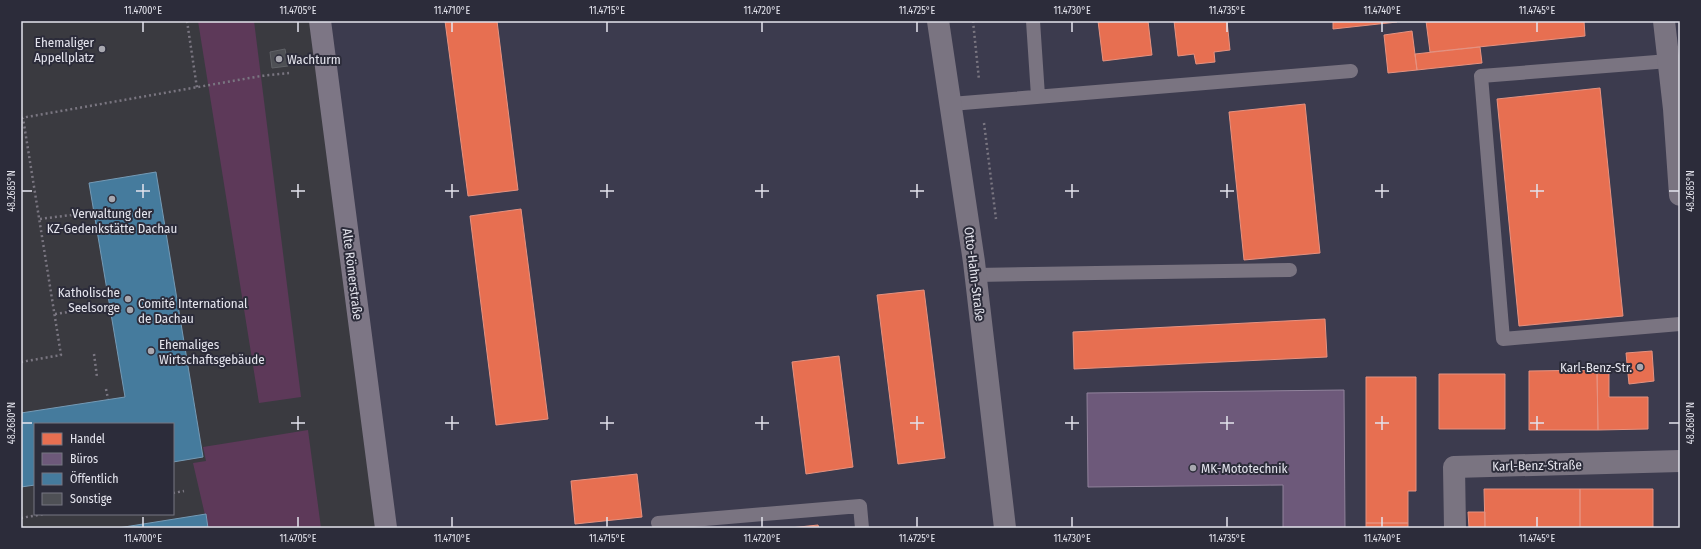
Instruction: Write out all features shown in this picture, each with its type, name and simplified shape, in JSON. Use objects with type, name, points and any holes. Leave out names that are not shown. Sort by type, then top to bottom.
[{"type":"main road","name":"Alte Römerstraße","points":[[320,21],[386,528]]},
{"type":"street","name":"Otto-Hahn-Straße","points":[[938,21],[976,275],[1005,528]]},
{"type":"street","points":[[1664,21],[1674,109],[1680,195]]},
{"type":"street","name":"Karl-Benz-Straße","points":[[1455,528],[1454,467],[1680,461]]},
{"type":"lane","points":[[1033,21],[1038,96]]},
{"type":"lane","points":[[1669,61],[1481,76],[1503,339],[1680,324]]},
{"type":"lane","points":[[950,104],[1351,71]]},
{"type":"lane","points":[[976,275],[1290,270]]},
{"type":"lane","points":[[658,523],[860,506],[862,528]]},
{"type":"path","points":[[187,21],[197,88]]},
{"type":"path","points":[[21,362],[62,355],[22,118],[289,73]]},
{"type":"path","points":[[40,219],[94,212]]},
{"type":"path","points":[[55,314],[110,306]]},
{"type":"path","points":[[94,354],[97,377]]},
{"type":"path","points":[[106,389],[108,399]]},
{"type":"path","points":[[174,493],[184,491]]},
{"type":"path","points":[[21,518],[38,515]]},
{"type":"shaded area","points":[[198,21],[254,21],[301,397],[259,403]]},
{"type":"shaded area","points":[[320,21],[1680,21],[1680,528],[384,528]]},
{"type":"shaded area","points":[[308,430],[321,528],[208,528],[193,463],[206,461],[203,447]]},
{"type":"building: Handel","points":[[445,21],[497,21],[518,190],[468,196]]},
{"type":"building: Handel","points":[[1098,21],[1148,21],[1152,55],[1103,61]]},
{"type":"building: Handel","points":[[1174,21],[1227,21],[1230,50],[1214,52],[1215,62],[1196,64],[1194,54],[1178,56]]},
{"type":"building: Handel","points":[[1333,21],[1397,21],[1397,22],[1333,29]]},
{"type":"building: Handel","points":[[1426,21],[1584,21],[1585,36],[1430,52]]},
{"type":"building: Handel","points":[[1412,31],[1417,70],[1388,73],[1384,35]]},
{"type":"building: Handel","points":[[1480,47],[1482,63],[1417,70],[1415,54]]},
{"type":"building: Handel","points":[[1600,88],[1623,316],[1519,326],[1497,99]]},
{"type":"building: Handel","points":[[1305,104],[1320,253],[1244,260],[1229,112]]},
{"type":"building: Handel","points":[[521,209],[548,419],[496,425],[470,216]]},
{"type":"building: Handel","points":[[924,290],[945,458],[898,464],[877,295]]},
{"type":"building: Handel","points":[[1325,319],[1327,357],[1074,369],[1073,332]]},
{"type":"building: Handel","name":"Karl-Benz-Str.","points":[[1652,351],[1654,381],[1629,384],[1626,353]]},
{"type":"building: Handel","points":[[839,356],[853,467],[806,474],[792,362]]},
{"type":"building: Handel","points":[[1597,370],[1598,430],[1529,430],[1529,371]]},
{"type":"building: Handel","points":[[1597,370],[1609,370],[1609,397],[1648,397],[1648,429],[1598,430]]},
{"type":"building: Handel","points":[[1439,374],[1505,374],[1505,429],[1439,429]]},
{"type":"building: Handel","points":[[1366,377],[1416,377],[1416,491],[1408,491],[1408,523],[1366,523]]},
{"type":"building: Handel","points":[[637,474],[642,517],[575,524],[571,481]]},
{"type":"building: Handel","points":[[1484,489],[1580,489],[1580,528],[1485,528]]},
{"type":"building: Handel","points":[[1580,489],[1653,489],[1653,528],[1580,528]]},
{"type":"building: Handel","points":[[1468,512],[1485,512],[1485,528],[1469,528]]},
{"type":"building: Handel","points":[[1366,523],[1408,523],[1408,528],[1366,528]]},
{"type":"building: Handel","points":[[818,525],[819,528],[790,528]]},
{"type":"building: Büros","points":[[1344,390],[1345,528],[1283,528],[1283,485],[1088,487],[1087,393]]},
{"type":"building: Öffentlich","name":"Ehemaliges Wirtschaftsgebäude","points":[[156,172],[203,457],[174,462],[174,423],[34,423],[34,485],[21,487],[21,413],[125,397],[89,183]]},
{"type":"building: Öffentlich","points":[[206,514],[208,528],[118,528]]},
{"type":"building: Sonstige","name":"Wachturm","points":[[285,49],[288,66],[272,68],[270,52]]},
{"type":"place","name":"Ehemaliger Appellplatz","points":[[102,49]]},
{"type":"place","name":"Wachturm","points":[[279,59]]},
{"type":"place","name":"Verwaltung der KZ-Gedenkstätte Dachau","points":[[112,199]]},
{"type":"place","name":"Katholische Seelsorge","points":[[128,299]]},
{"type":"place","name":"Comité International de Dachau","points":[[130,310]]},
{"type":"place","name":"Ehemaliges Wirtschaftsgebäude","points":[[151,351]]},
{"type":"place","name":"Karl-Benz-Str.","points":[[1640,367]]},
{"type":"place","name":"MK-Mototechnik","points":[[1193,468]]}]
